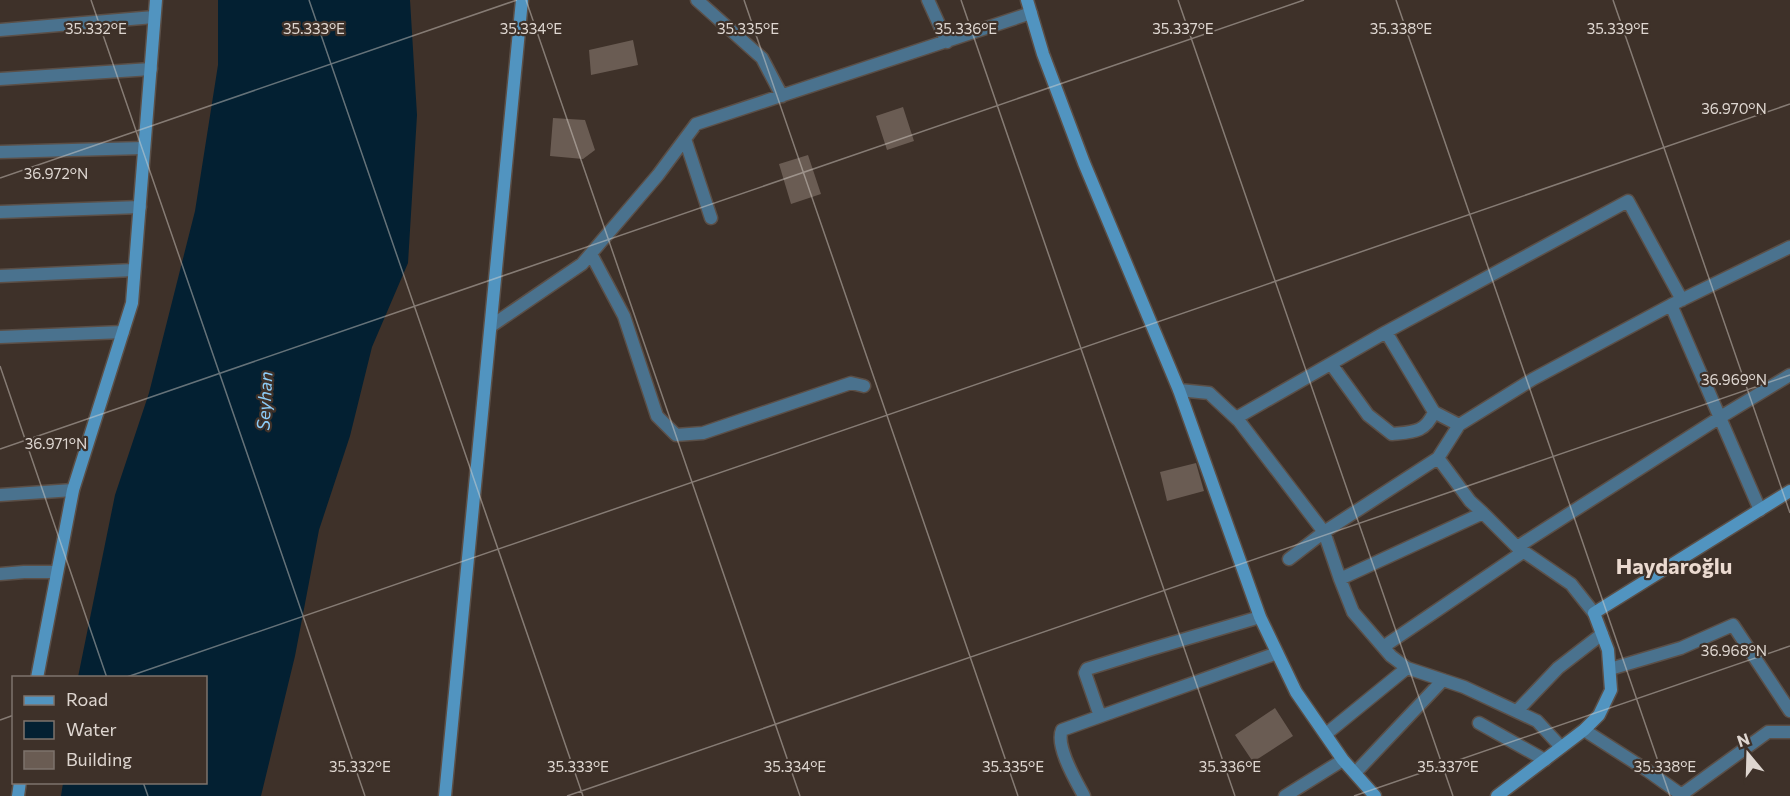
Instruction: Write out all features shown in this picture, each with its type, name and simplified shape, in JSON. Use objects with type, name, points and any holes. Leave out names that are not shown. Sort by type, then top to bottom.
[{"type":"main road","points":[[36,676],[73,490],[132,303],[156,0]]},
{"type":"main road","points":[[444,796],[522,0]]},
{"type":"main road","points":[[1027,0],[1084,163],[1179,390],[1260,617],[1296,692],[1343,760],[1375,796]]},
{"type":"main road","points":[[1497,796],[1584,730],[1599,715],[1611,690],[1610,669],[1608,650],[1594,612],[1790,491]]},
{"type":"street","points":[[698,0],[762,58],[782,96]]},
{"type":"street","points":[[928,0],[947,42]]},
{"type":"street","points":[[491,326],[582,264],[658,175],[696,124],[1030,13]]},
{"type":"street","points":[[0,30],[154,17]]},
{"type":"street","points":[[0,79],[151,69]]},
{"type":"street","points":[[685,139],[711,218]]},
{"type":"street","points":[[0,152],[143,148]]},
{"type":"street","points":[[1236,418],[1386,332],[1628,201],[1676,302],[1719,418],[1760,510]]},
{"type":"street","points":[[0,212],[140,207]]},
{"type":"street","points":[[1289,559],[1324,532],[1438,458],[1459,425],[1533,379],[1676,302],[1790,247]]},
{"type":"street","points":[[591,254],[624,316],[657,416],[676,435],[703,433],[850,383],[864,386]]},
{"type":"street","points":[[0,276],[134,270]]},
{"type":"street","points":[[0,337],[123,332]]},
{"type":"street","points":[[1386,332],[1434,412],[1459,425]]},
{"type":"street","points":[[1331,363],[1368,415],[1392,434],[1417,431],[1430,422],[1434,412]]},
{"type":"street","points":[[1383,647],[1520,549],[1719,418],[1790,375]]},
{"type":"street","points":[[1179,390],[1209,393],[1236,418],[1324,532],[1353,612],[1383,647],[1407,668],[1464,687],[1537,721],[1561,747]]},
{"type":"street","points":[[1438,458],[1470,501],[1520,549],[1571,584],[1594,612]]},
{"type":"street","points":[[0,495],[73,490]]},
{"type":"street","points":[[1340,579],[1483,513]]},
{"type":"street","points":[[0,574],[57,572]]},
{"type":"street","points":[[1100,716],[1085,673],[1087,669],[1260,617]]},
{"type":"street","points":[[1610,669],[1681,648],[1734,625],[1786,696],[1790,711]]},
{"type":"street","points":[[1517,711],[1558,668],[1602,634]]},
{"type":"street","points":[[1084,796],[1065,756],[1059,735],[1062,730],[1277,653]]},
{"type":"street","points":[[1326,734],[1407,668]]},
{"type":"street","points":[[1355,773],[1443,680]]},
{"type":"street","points":[[1479,723],[1545,760]]},
{"type":"street","points":[[1584,730],[1682,795],[1767,732],[1790,732]]},
{"type":"street","points":[[1285,796],[1343,760]]},
{"type":"water","name":"Seyhan","points":[[218,0],[410,0],[417,115],[408,263],[372,347],[350,436],[319,530],[295,656],[261,796],[61,796],[63,784],[207,784],[207,676],[78,676],[115,495],[149,393],[195,211],[218,65]]},
{"type":"building","points":[[633,40],[638,65],[591,75],[589,50]]},
{"type":"building","points":[[903,107],[914,141],[887,150],[876,116]]},
{"type":"building","points":[[553,118],[585,120],[595,150],[583,159],[550,156]]},
{"type":"building","points":[[808,155],[821,194],[791,204],[779,164]]},
{"type":"building","points":[[1196,463],[1204,491],[1167,501],[1160,472]]},
{"type":"building","points":[[1275,708],[1293,736],[1253,762],[1235,735]]},
{"type":"district","name":"Haydaroğlu","points":[[1674,566]]}]
